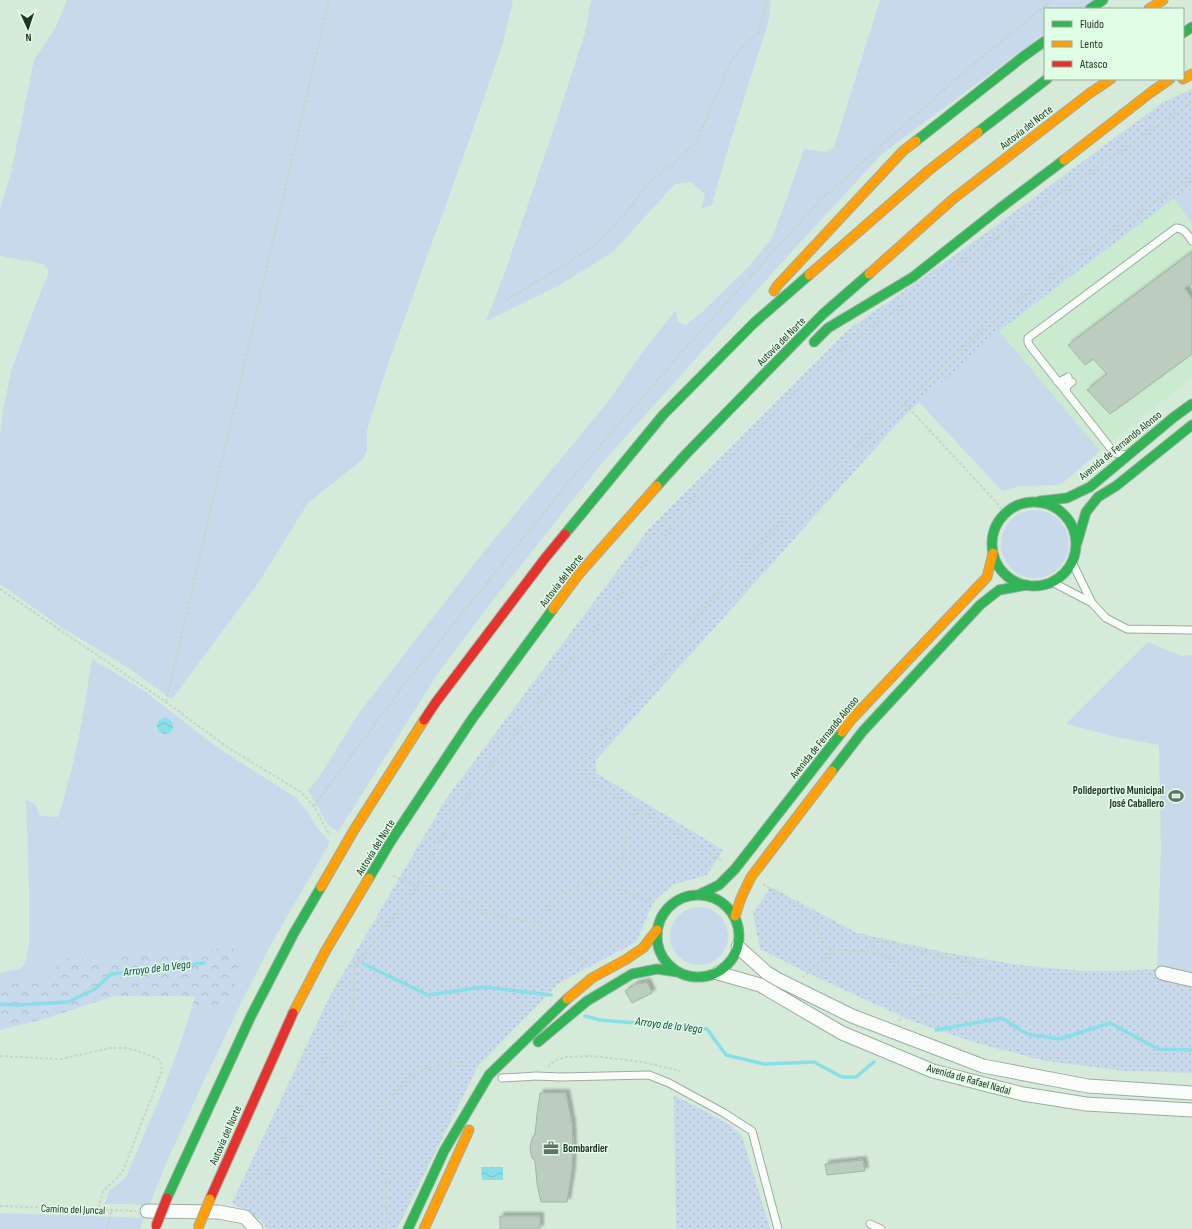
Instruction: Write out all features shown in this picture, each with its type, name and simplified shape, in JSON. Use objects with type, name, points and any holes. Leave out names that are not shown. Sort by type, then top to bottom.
[{"type":"main road","points":[[1091,8],[1103,0]]},
{"type":"main road","points":[[1150,8],[1162,0]]},
{"type":"main road","points":[[754,323],[777,286],[903,151],[1044,42]]},
{"type":"main road","points":[[155,1227],[251,1016],[294,933],[354,830],[436,702],[546,557],[663,415],[754,323],[928,171],[1046,80]]},
{"type":"main road","name":"Autovía del Norte","points":[[198,1228],[289,1020],[326,950],[392,841],[472,719],[579,574],[687,453],[823,314],[953,199],[1090,93],[1110,80]]},
{"type":"main road","points":[[806,350],[828,328],[913,277],[998,209],[1169,80]]},
{"type":"main road","points":[[1115,121],[1181,80]]},
{"type":"main road","name":"Avenida de Fernando Alonso","points":[[1035,502],[1067,498],[1090,487],[1174,417],[1192,404]]},
{"type":"main road","points":[[687,453],[737,415]]},
{"type":"main road","points":[[1076,543],[1086,512],[1098,498],[1116,486],[1192,425]]},
{"type":"main road","points":[[1035,502],[1048,504],[1059,510],[1068,519],[1074,530],[1076,543],[1076,553],[1067,570],[1052,582],[1040,586],[1027,585],[1015,581],[1005,574],[998,564],[993,552],[992,542],[998,522],[1005,514],[1014,507],[1024,503],[1035,502]]},
{"type":"main road","name":"Avenida de Fernando Alonso","points":[[698,895],[719,885],[735,869],[851,720],[987,577],[993,552]]},
{"type":"main road","points":[[735,916],[741,898],[751,877],[863,731],[980,605],[998,590],[1027,585]]},
{"type":"main road","points":[[496,1087],[512,1066],[527,1051],[587,1001],[632,974],[657,969],[677,972],[690,977],[704,977],[718,973],[727,966],[734,958],[738,947],[740,936],[739,926],[735,916],[723,903],[715,898],[698,895],[686,896],[676,901],[667,909],[661,918],[657,930],[657,942],[661,954],[667,964],[677,972]]},
{"type":"main road","points":[[408,1229],[444,1151],[489,1074],[562,1003],[592,978],[625,960],[643,948],[657,930]]},
{"type":"main road","points":[[424,1229],[473,1122]]},
{"type":"street","name":"Avenida de Rafael Nadal","points":[[738,947],[768,973],[779,980],[852,1016],[983,1066],[1088,1086],[1192,1093]]},
{"type":"street","name":"Avenida de Rafael Nadal","points":[[718,973],[760,985],[842,1033],[933,1071],[1023,1094],[1086,1104],[1192,1110]]},
{"type":"street","points":[[1162,973],[1192,980]]},
{"type":"street","points":[[147,1211],[218,1212],[245,1216],[256,1229]]},
{"type":"lane","points":[[1127,456],[1115,453],[1112,450],[1030,346],[1028,338],[1176,228],[1180,228],[1185,232],[1192,241]]},
{"type":"lane","points":[[1057,381],[1070,379],[1066,392]]},
{"type":"lane","points":[[1072,562],[1092,603],[1106,618],[1127,630],[1192,630]]},
{"type":"lane","points":[[1052,582],[1092,603]]},
{"type":"lane","points":[[502,1078],[536,1076],[649,1076],[669,1083],[730,1117],[752,1132],[778,1229]]},
{"type":"lane","points":[[870,1224],[881,1229]]},
{"type":"path","points":[[166,702],[329,0]]},
{"type":"path","points":[[506,300],[595,246],[625,214],[651,180],[672,165],[696,142],[731,62],[747,42],[758,33],[767,0]]},
{"type":"path","points":[[952,269],[1192,102]]},
{"type":"path","points":[[735,869],[588,779],[584,768],[585,758],[652,669],[756,548],[830,470],[905,404],[961,349],[1024,296],[1136,214],[1192,178]]},
{"type":"path","points":[[245,1216],[353,1005],[355,966],[418,886],[451,818],[712,474],[824,363],[913,297]]},
{"type":"path","points":[[314,806],[408,680],[578,472],[691,342]]},
{"type":"path","points":[[905,404],[997,503],[1005,514]]},
{"type":"path","points":[[0,589],[166,702],[227,747],[301,792],[314,806],[330,836]]},
{"type":"path","points":[[538,923],[544,918],[546,908],[554,898],[569,889],[615,877],[622,864],[627,831],[637,809]]},
{"type":"path","points":[[393,876],[418,886],[439,887],[488,914],[538,923],[555,942],[577,954],[592,978]]},
{"type":"path","points":[[615,877],[621,890],[653,903]]},
{"type":"path","points":[[751,877],[819,919],[817,930],[826,946],[835,950],[859,952],[870,950],[900,964],[916,982],[924,996]]},
{"type":"path","points":[[870,950],[877,940],[993,969],[986,981],[970,993],[917,996],[902,1014],[894,1032]]},
{"type":"path","points":[[797,974],[803,977],[835,950]]},
{"type":"path","points":[[0,1056],[60,1059],[111,1048],[126,1048],[144,1053],[160,1060],[162,1071],[122,1173],[103,1190],[98,1210]]},
{"type":"path","points":[[548,1076],[548,1067],[554,1061],[566,1056],[593,1056],[642,1062],[680,1071]]},
{"type":"path","points":[[385,1229],[387,1221],[386,1180],[380,1162],[379,1127],[382,1114],[387,1103],[408,1078],[429,1067],[457,1061],[470,1072]]},
{"type":"path","name":"Camino del Juncal","points":[[0,1206],[147,1211]]},
{"type":"path","points":[[107,1229],[112,1210]]},
{"type":"shaded area","points":[[1174,198],[1192,224],[1192,378],[1100,451],[999,331]]},
{"type":"green space","points":[[67,0],[513,0],[503,43],[386,370],[367,430],[367,451],[362,460],[308,503],[259,582],[172,699],[127,667],[61,627],[0,584],[0,437],[3,411],[11,371],[49,272],[44,264],[0,256],[0,209],[11,173],[34,60],[56,27]]},
{"type":"green space","points":[[591,0],[771,0],[769,20],[726,155],[712,205],[701,208],[705,194],[691,182],[675,184],[613,252],[558,286],[486,321],[506,269],[555,125],[585,33]]},
{"type":"green space","points":[[880,0],[1095,0],[1083,8],[1044,8],[1044,34],[882,154],[795,248],[603,462],[490,604],[438,673],[338,832],[328,825],[308,790],[318,779],[359,713],[482,554],[607,403],[644,350],[676,310],[678,322],[686,325],[701,313],[749,266],[772,238],[804,149],[825,152],[834,147]]},
{"type":"green space","points":[[1192,89],[1192,189],[1174,198],[999,331],[905,415],[596,760],[596,773],[723,850],[707,875],[672,885],[653,903],[636,942],[559,983],[478,1066],[397,1229],[267,1229],[261,1220],[232,1203],[330,996],[446,799],[648,530],[848,330],[975,241],[1162,103]]},
{"type":"green space","points":[[1192,189],[1192,224],[1174,198]]},
{"type":"green space","points":[[999,331],[1100,451],[1065,481],[1057,485],[1020,486],[1002,491],[919,402]]},
{"type":"green space","points":[[1035,510],[1048,513],[1059,520],[1066,531],[1069,544],[1066,557],[1059,568],[1048,575],[1035,578],[1022,575],[1011,568],[1004,557],[1001,544],[1004,531],[1011,520],[1022,513]]},
{"type":"green space","name":"Polideportivo Municipal José Caballero","points":[[1148,642],[1181,656],[1192,655],[1192,973],[1157,969],[1161,848],[1159,745],[1116,737],[1066,724]]},
{"type":"green space","points":[[92,659],[143,690],[218,748],[295,797],[307,811],[317,828],[330,842],[269,948],[236,1013],[168,1159],[149,1206],[132,1204],[105,1204],[109,1191],[126,1177],[161,1095],[181,1042],[192,1007],[206,1011],[226,946],[196,954],[170,952],[139,954],[98,961],[70,957],[45,981],[0,981],[0,973],[19,969],[26,962],[29,944],[26,800],[35,804],[40,816],[58,817],[74,759]]},
{"type":"green space","points":[[771,887],[857,933],[948,953],[1019,965],[1082,971],[1157,969],[1192,973],[1192,1073],[1124,1071],[1046,1061],[976,1043],[912,1021],[814,976],[760,949],[753,913]]},
{"type":"green space","points":[[693,907],[705,907],[720,915],[728,930],[728,942],[720,957],[705,965],[693,965],[678,957],[670,942],[670,930],[678,915]]},
{"type":"green space","points":[[226,946],[241,952],[233,989],[223,1002],[206,1011],[192,1007],[195,996],[114,996],[47,1018],[0,1030],[0,981],[45,981],[55,969],[69,957],[98,961],[139,954],[170,952],[196,954]]},
{"type":"green space","points":[[674,1095],[730,1125],[742,1136],[770,1229],[676,1229]]},
{"type":"green space","points":[[0,1213],[144,1218],[140,1229],[0,1229]]},
{"type":"water","points":[[165,718],[171,720],[173,726],[171,732],[165,734],[159,732],[157,726],[159,720]]},
{"type":"water","points":[[481,1167],[503,1167],[503,1180],[482,1180]]},
{"type":"building","points":[[1192,252],[1192,284],[1185,288],[1192,299],[1192,354],[1110,414],[1087,390],[1107,374],[1093,359],[1085,365],[1068,345]]},
{"type":"building","points":[[647,982],[652,993],[632,1003],[625,991],[636,984]]},
{"type":"building","name":"Bombardier","points":[[540,1093],[566,1093],[572,1124],[573,1147],[572,1170],[567,1202],[541,1202],[537,1184],[535,1161],[532,1158],[530,1149],[532,1138],[535,1134]]},
{"type":"building","points":[[863,1160],[865,1171],[827,1175],[825,1164]]},
{"type":"building","points":[[500,1216],[540,1216],[540,1229],[500,1229]]},
{"type":"waterway","name":"Arroyo de la Vega","points":[[0,1004],[18,1005],[68,1002],[95,989],[111,974],[204,963]]},
{"type":"waterway","name":"Arroyo de la Vega","points":[[364,964],[428,995],[484,987],[551,995]]},
{"type":"waterway","name":"Arroyo de la Vega","points":[[585,1016],[600,1020],[707,1029],[726,1055],[764,1064],[814,1062],[842,1077],[856,1077],[874,1062]]},
{"type":"waterway","name":"Arroyo de la Vega","points":[[936,1030],[1002,1018],[1027,1034],[1060,1039],[1110,1023],[1158,1049],[1192,1050]]},
{"type":"traffic: fast","points":[[1091,8],[1103,0]]},
{"type":"traffic: fast","points":[[1184,32],[1192,27]]},
{"type":"traffic: fast","points":[[916,141],[1044,42]]},
{"type":"traffic: fast","points":[[978,132],[1046,80]]},
{"type":"traffic: fast","points":[[814,342],[828,328],[913,277],[1064,160]]},
{"type":"traffic: fast","points":[[657,486],[687,453],[823,314],[869,274]]},
{"type":"traffic: fast","points":[[565,534],[663,415],[754,323],[809,275]]},
{"type":"traffic: fast","points":[[1040,501],[1067,498],[1090,487],[1174,417],[1192,404]]},
{"type":"traffic: fast","points":[[1077,543],[1086,512],[1098,497],[1116,486],[1192,425]]},
{"type":"traffic: fast","points":[[1034,502],[1050,505],[1064,514],[1073,528],[1076,544],[1073,560],[1064,574],[1050,583],[1034,586],[1018,583],[1004,574],[995,560],[992,544],[995,528],[1004,514],[1018,505],[1034,502]]},
{"type":"traffic: fast","points":[[832,771],[863,731],[980,605],[999,590],[1027,585]]},
{"type":"traffic: fast","points":[[369,878],[391,841],[472,719],[553,609]]},
{"type":"traffic: fast","points":[[698,895],[719,885],[735,869],[842,732]]},
{"type":"traffic: fast","points":[[167,1198],[251,1016],[294,933],[321,887]]},
{"type":"traffic: fast","points":[[690,895],[706,895],[721,902],[732,913],[739,928],[739,936],[739,944],[736,952],[727,965],[714,974],[706,977],[690,977],[675,970],[664,959],[657,944],[657,928],[664,913],[675,902],[690,895]]},
{"type":"traffic: fast","points":[[538,1042],[587,1001],[632,974],[657,969],[677,972]]},
{"type":"traffic: fast","points":[[408,1229],[444,1151],[489,1075],[567,999]]},
{"type":"traffic: slow","points":[[1151,8],[1163,0]]},
{"type":"traffic: slow","points":[[1184,78],[1192,74]]},
{"type":"traffic: slow","points":[[869,274],[953,199],[1090,93],[1110,80]]},
{"type":"traffic: slow","points":[[1064,160],[1169,80]]},
{"type":"traffic: slow","points":[[809,275],[928,171],[978,132]]},
{"type":"traffic: slow","points":[[774,291],[903,151],[916,141]]},
{"type":"traffic: slow","points":[[553,609],[579,574],[657,486]]},
{"type":"traffic: slow","points":[[842,732],[851,720],[987,577],[993,553]]},
{"type":"traffic: slow","points":[[321,887],[354,830],[424,720]]},
{"type":"traffic: slow","points":[[735,916],[741,898],[751,877],[832,771]]},
{"type":"traffic: slow","points":[[293,1013],[326,950],[369,878]]},
{"type":"traffic: slow","points":[[567,999],[592,978],[625,960],[643,948],[657,930]]},
{"type":"traffic: slow","points":[[424,1229],[469,1130]]},
{"type":"traffic: slow","points":[[198,1228],[210,1199]]},
{"type":"traffic: jam","points":[[424,720],[436,702],[565,534]]},
{"type":"traffic: jam","points":[[210,1199],[293,1013]]},
{"type":"traffic: jam","points":[[156,1226],[167,1198]]},
{"type":"place","name":"Polideportivo Municipal José Caballero","points":[[1176,796]]},
{"type":"place","name":"Bombardier","points":[[551,1148]]}]
